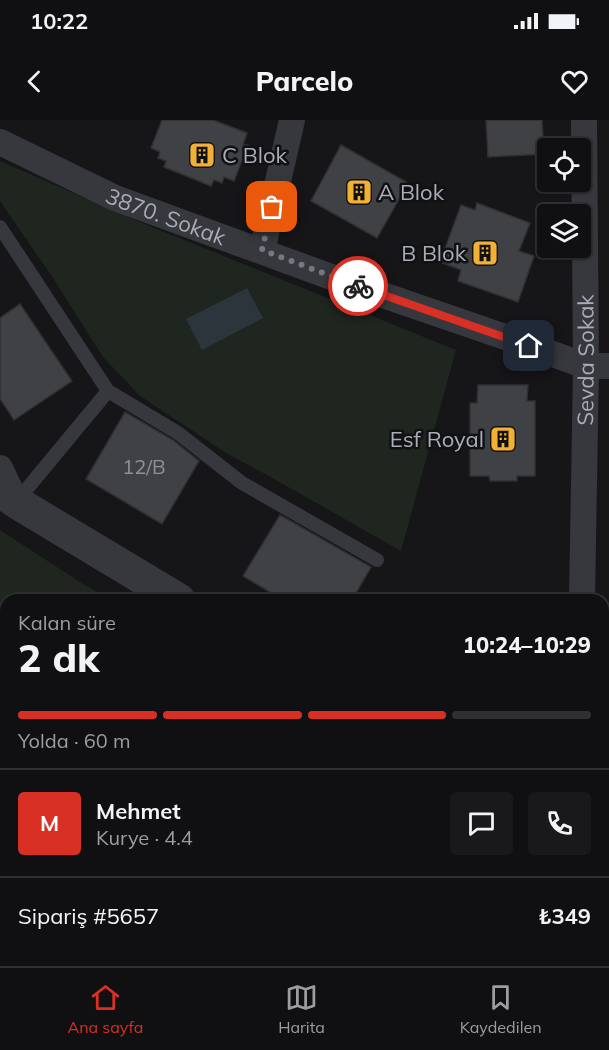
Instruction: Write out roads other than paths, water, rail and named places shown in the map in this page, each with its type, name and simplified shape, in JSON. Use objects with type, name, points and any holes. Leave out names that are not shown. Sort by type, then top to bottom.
[{"type":"street","points":[[262,250],[292,120]]},
{"type":"street","name":"Sevda Sokak","points":[[582,594],[597,366],[584,120]]},
{"type":"street","name":"3870. Sokak","points":[[0,142],[116,198],[345,282],[597,366]]},
{"type":"street","points":[[0,468],[8,496],[169,594]]},
{"type":"lane","points":[[0,227],[108,392],[178,433],[242,483],[377,560]]},
{"type":"lane","points":[[8,496],[108,392]]},
{"type":"place","name":"C Blok","points":[[202,155]]},
{"type":"place","name":"A Blok","points":[[359,192]]},
{"type":"place","name":"B Blok","points":[[485,253]]},
{"type":"place","name":"Esf Royal","points":[[503,439]]}]
